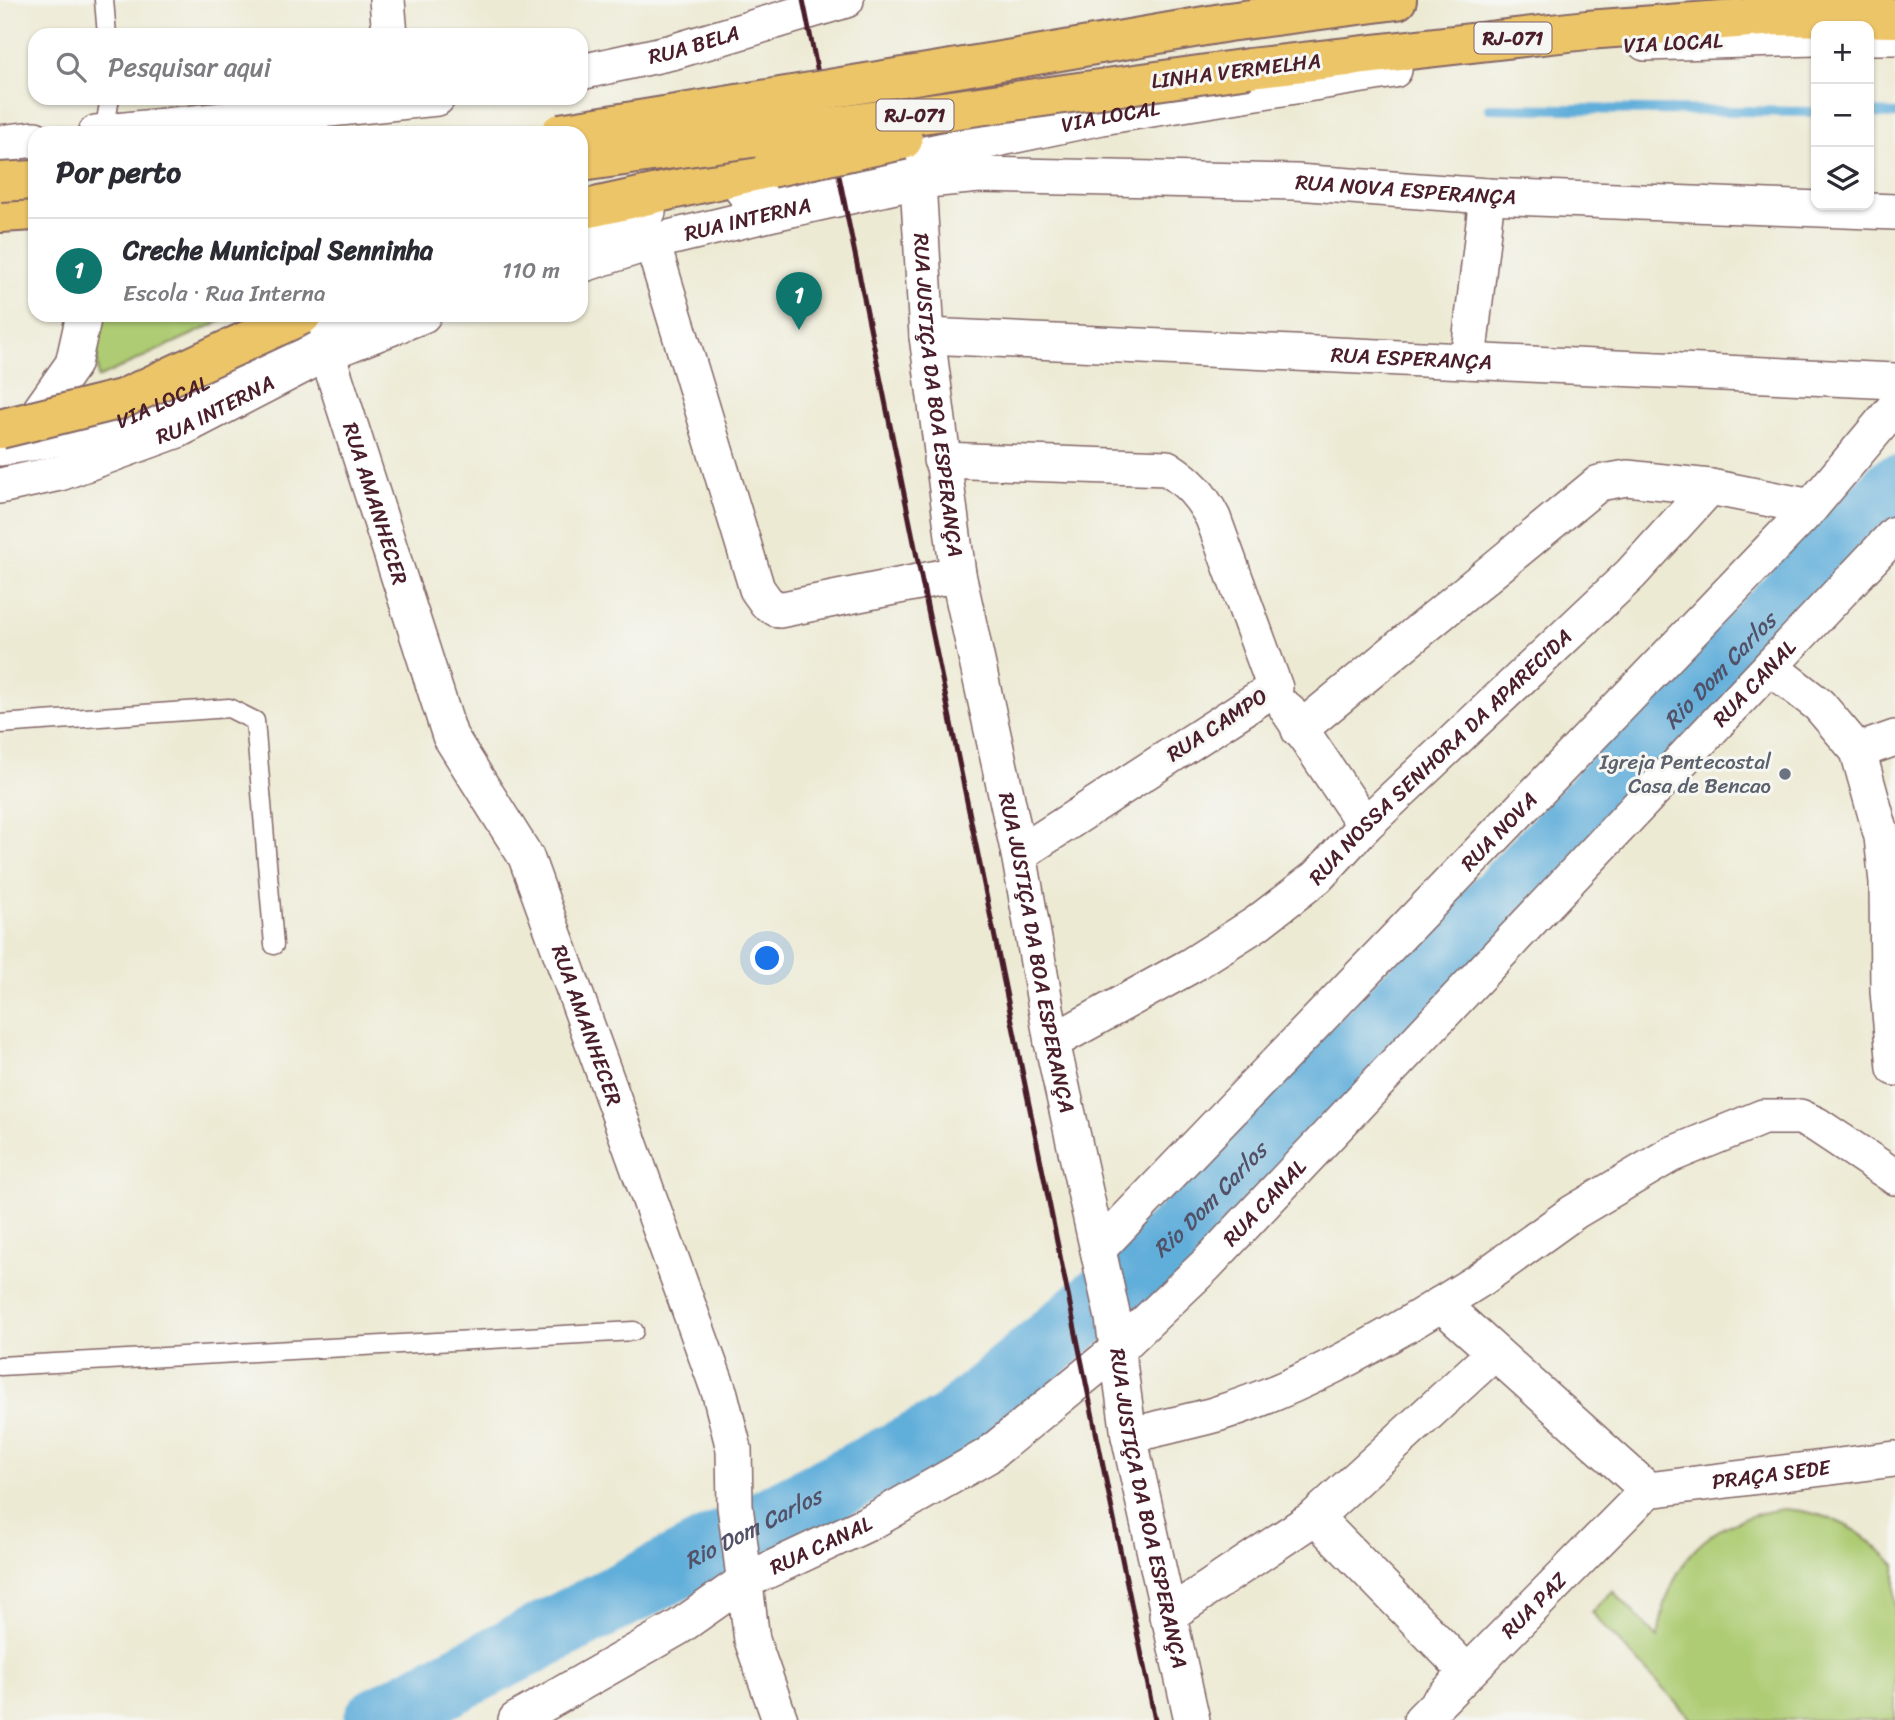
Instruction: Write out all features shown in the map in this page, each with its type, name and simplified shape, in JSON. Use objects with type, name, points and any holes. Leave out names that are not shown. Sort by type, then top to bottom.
[{"type":"highway","name":"RJ-071","points":[[588,128],[1163,32],[1397,0]]},
{"type":"highway","name":"LINHA VERMELHA","points":[[588,161],[1249,68],[1614,28],[1777,16],[1895,18]]},
{"type":"highway","points":[[588,209],[1249,68]]},
{"type":"highway","points":[[0,182],[28,180]]},
{"type":"highway","points":[[0,213],[28,210]]},
{"type":"highway","points":[[4,446],[122,399],[287,322]]},
{"type":"street","points":[[387,0],[389,28]]},
{"type":"street","name":"RUA BELA","points":[[588,70],[672,52],[849,1]]},
{"type":"street","points":[[1874,37],[1895,37]]},
{"type":"street","name":"VIA LOCAL","points":[[588,229],[656,209],[880,166],[1102,117],[1362,74],[1642,43],[1811,38]]},
{"type":"street","points":[[161,126],[359,105]]},
{"type":"street","points":[[0,143],[28,140]]},
{"type":"street","points":[[0,158],[28,199]]},
{"type":"street","name":"RUA NOVA ESPERANÇA","points":[[918,181],[979,175],[1116,176],[1296,182],[1487,196],[1895,212]]},
{"type":"street","name":"RUA INTERNA","points":[[588,263],[652,242],[918,181]]},
{"type":"street","name":"RUA JUSTIÇA DA BOA ESPERANÇA","points":[[918,181],[927,337],[958,574],[1019,854],[1052,1042],[1116,1333],[1129,1436],[1192,1720]]},
{"type":"street","points":[[1468,361],[1487,196]]},
{"type":"street","points":[[652,242],[757,589],[767,603],[779,610],[958,574]]},
{"type":"street","points":[[4,446],[74,364],[83,322]]},
{"type":"street","name":"VIA LOCAL","points":[[4,446],[44,441],[124,419],[339,322]]},
{"type":"street","name":"RUA INTERNA","points":[[0,486],[60,473],[178,430],[327,353],[405,322]]},
{"type":"street","name":"RUA ESPERANÇA","points":[[927,337],[1895,382]]},
{"type":"street","name":"RUA AMANHECER","points":[[327,353],[450,736],[526,857],[730,1424],[735,1462],[735,1506],[752,1640],[780,1720]]},
{"type":"street","name":"RUA NOVA","points":[[1101,1262],[1811,507],[1895,407]]},
{"type":"street","name":"RUA CAMPO","points":[[941,460],[1167,468],[1201,494],[1213,518],[1275,688],[1019,854]]},
{"type":"street","points":[[1298,730],[1599,483],[1627,478],[1710,487],[1811,507]]},
{"type":"street","name":"RUA NOSSA SENHORA DA APARECIDA","points":[[1052,1042],[1190,966],[1256,924],[1317,877],[1365,825],[1631,574],[1710,487]]},
{"type":"street","name":"RUA CANAL","points":[[516,1720],[680,1627],[742,1569],[871,1522],[987,1456],[1116,1333],[1206,1265],[1895,534]]},
{"type":"street","points":[[1770,667],[1819,705],[1858,751],[1882,837],[1886,882],[1888,991],[1895,1068]]},
{"type":"street","points":[[1275,688],[1298,730],[1365,825]]},
{"type":"street","points":[[1858,751],[1895,738]]},
{"type":"street","points":[[1129,1436],[1217,1414],[1294,1385],[1373,1346],[1441,1304],[1574,1212],[1658,1163],[1763,1117],[1800,1117],[1817,1125],[1895,1177]]},
{"type":"street","points":[[1441,1304],[1648,1490]]},
{"type":"street","points":[[1167,1616],[1315,1517],[1494,1353]]},
{"type":"street","name":"PRAÇA SEDE","points":[[1648,1490],[1895,1459]]},
{"type":"street","name":"RUA PAZ","points":[[1421,1720],[1648,1490]]},
{"type":"street","points":[[1315,1517],[1467,1672]]},
{"type":"lane","points":[[104,0],[106,28]]},
{"type":"lane","points":[[105,126],[109,105]]},
{"type":"lane","points":[[0,724],[229,708],[255,720],[274,945]]},
{"type":"lane","points":[[0,1366],[634,1331]]},
{"type":"green space","points":[[96,322],[219,322],[98,378]]},
{"type":"green space","points":[[1783,1509],[1816,1514],[1845,1525],[1871,1542],[1895,1565],[1895,1720],[1692,1720],[1591,1612],[1613,1591],[1658,1638],[1671,1588],[1681,1567],[1695,1550],[1732,1523]]},
{"type":"waterway","points":[[1489,108],[1811,112]]},
{"type":"waterway","points":[[1874,113],[1895,114]]},
{"type":"waterway","name":"Rio Dom Carlos","points":[[377,1720],[949,1428],[1180,1232],[1895,488]]},
{"type":"railway","points":[[803,0],[1155,1720]]},
{"type":"place","name":"Creche Municipal Senninha","points":[[799,330]]},
{"type":"place","name":"Igreja Pentecostal Casa de Bencao","points":[[1785,774]]}]
